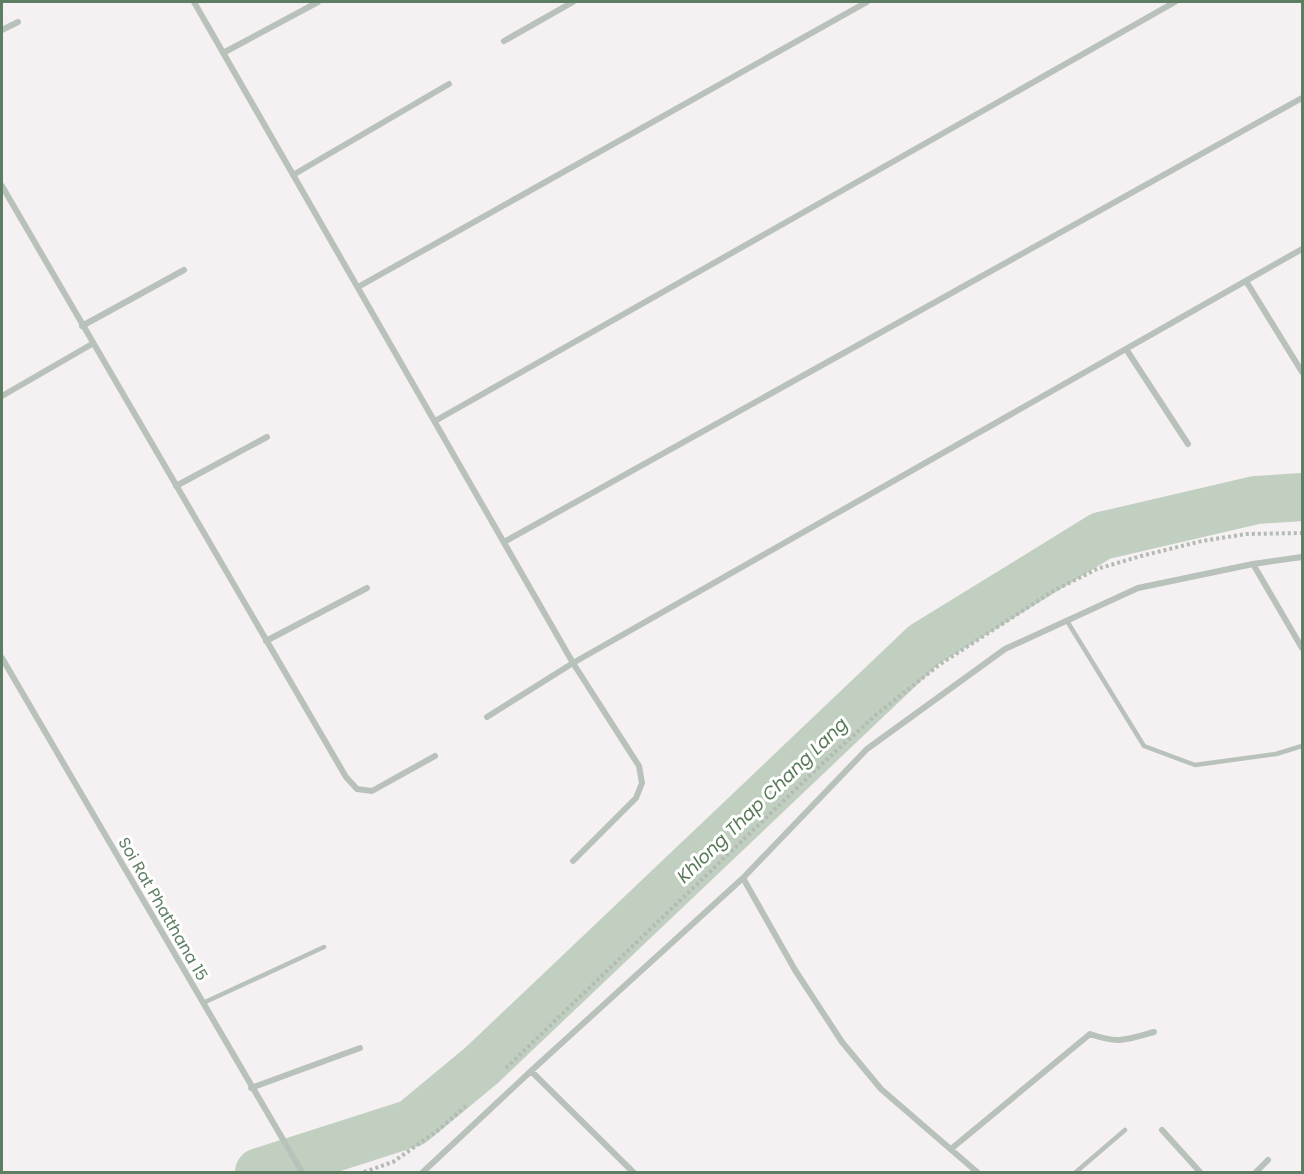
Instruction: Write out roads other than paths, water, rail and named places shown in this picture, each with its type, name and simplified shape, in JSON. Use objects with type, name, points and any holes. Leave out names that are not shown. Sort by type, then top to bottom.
[{"type":"street","points":[[194,2],[573,663],[639,766],[642,783],[636,798],[573,861]]},
{"type":"street","points":[[223,53],[318,2]]},
{"type":"street","points":[[504,41],[573,2]]},
{"type":"street","points":[[358,287],[867,2]]},
{"type":"street","points":[[435,422],[1175,2]]},
{"type":"street","points":[[2,30],[18,22]]},
{"type":"street","points":[[293,175],[449,84]]},
{"type":"street","points":[[504,542],[1302,100]]},
{"type":"street","points":[[2,186],[346,777],[357,789],[372,791],[435,756]]},
{"type":"street","points":[[487,717],[573,663],[1302,249]]},
{"type":"street","points":[[82,326],[184,270]]},
{"type":"street","points":[[1246,281],[1302,372]]},
{"type":"street","points":[[2,396],[92,344]]},
{"type":"street","points":[[1126,350],[1188,444]]},
{"type":"street","points":[[176,486],[267,437]]},
{"type":"street","points":[[423,1173],[743,878],[867,749],[1005,649],[1138,588],[1253,564],[1302,557]]},
{"type":"street","points":[[1253,564],[1302,648]]},
{"type":"street","points":[[266,641],[368,588]]},
{"type":"street","name":"Soi Rat Phatthana 15","points":[[2,658],[302,1173]]},
{"type":"street","points":[[743,878],[795,970],[843,1042],[881,1089],[976,1173]]},
{"type":"street","points":[[951,1149],[1090,1034],[1109,1040],[1128,1039],[1154,1032]]},
{"type":"street","points":[[251,1088],[360,1048]]},
{"type":"street","points":[[531,1071],[633,1173]]},
{"type":"street","points":[[1162,1130],[1200,1173]]},
{"type":"street","points":[[1256,1173],[1268,1160]]},
{"type":"lane","points":[[1067,621],[1144,746],[1195,765],[1276,754],[1302,746]]},
{"type":"lane","points":[[202,1004],[324,946]]},
{"type":"lane","points":[[1076,1173],[1125,1130]]},
{"type":"waterway","name":"Khlong Thap Chang Lang","points":[[259,1172],[412,1123],[482,1065],[924,645],[1101,536],[1256,500],[1302,497]]}]
